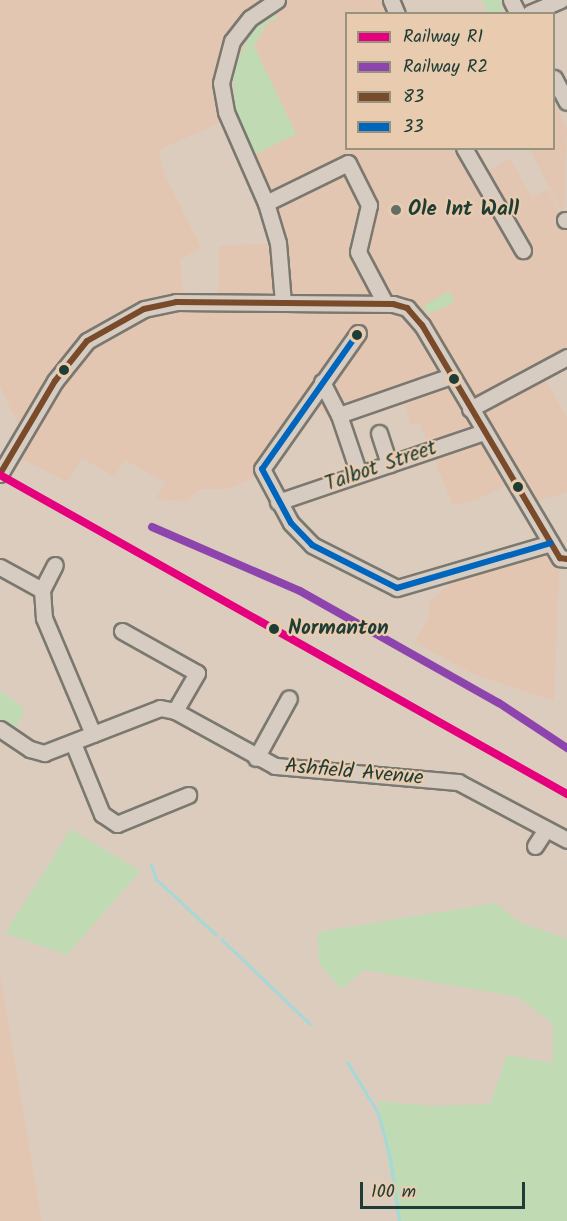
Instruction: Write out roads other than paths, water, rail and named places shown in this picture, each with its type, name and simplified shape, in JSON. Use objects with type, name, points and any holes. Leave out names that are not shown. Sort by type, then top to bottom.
[{"type":"street","points":[[277,0],[244,26],[232,41],[222,69],[226,112],[266,203],[278,243],[283,302]]},
{"type":"street","points":[[532,12],[560,0]]},
{"type":"street","points":[[555,80],[567,102]]},
{"type":"street","points":[[465,150],[523,250]]},
{"type":"street","points":[[266,203],[348,163],[369,205],[358,252],[393,304]]},
{"type":"street","points":[[0,474],[65,366],[87,341],[144,309],[176,302],[393,304],[413,313],[551,543],[564,558]]},
{"type":"street","points":[[358,333],[262,470],[278,502],[312,545],[391,587],[418,591],[551,543]]},
{"type":"street","points":[[470,409],[567,357]]},
{"type":"street","points":[[339,415],[451,376]]},
{"type":"street","points":[[322,382],[339,415],[359,474]]},
{"type":"street","name":"Talbot Street","points":[[278,502],[484,432]]},
{"type":"street","points":[[379,433],[389,464]]},
{"type":"street","points":[[55,565],[42,590],[44,618],[93,734]]},
{"type":"street","points":[[0,567],[42,590]]},
{"type":"street","points":[[0,729],[30,749],[44,753],[160,708],[175,711],[197,673],[122,632]]},
{"type":"street","points":[[255,758],[289,698]]},
{"type":"street","name":"Ashfield Avenue","points":[[175,711],[255,758],[274,766],[458,782],[567,840]]},
{"type":"street","points":[[73,743],[102,814],[117,824],[188,795]]},
{"type":"street","points":[[535,846],[546,829]]},
{"type":"waterway","points":[[151,865],[156,879],[216,935]]},
{"type":"waterway","points":[[221,939],[310,1024]]},
{"type":"waterway","points":[[347,1062],[378,1113],[390,1158],[399,1221]]},
{"type":"rail line","name":"R1","points":[[0,475],[567,794]]},
{"type":"rail line","name":"R2","points":[[152,527],[300,591],[499,703],[567,748]]},
{"type":"place","name":"Ole Int Wall","points":[[396,210]]},
{"type":"place","name":"Normanton","points":[[274,629]]}]
